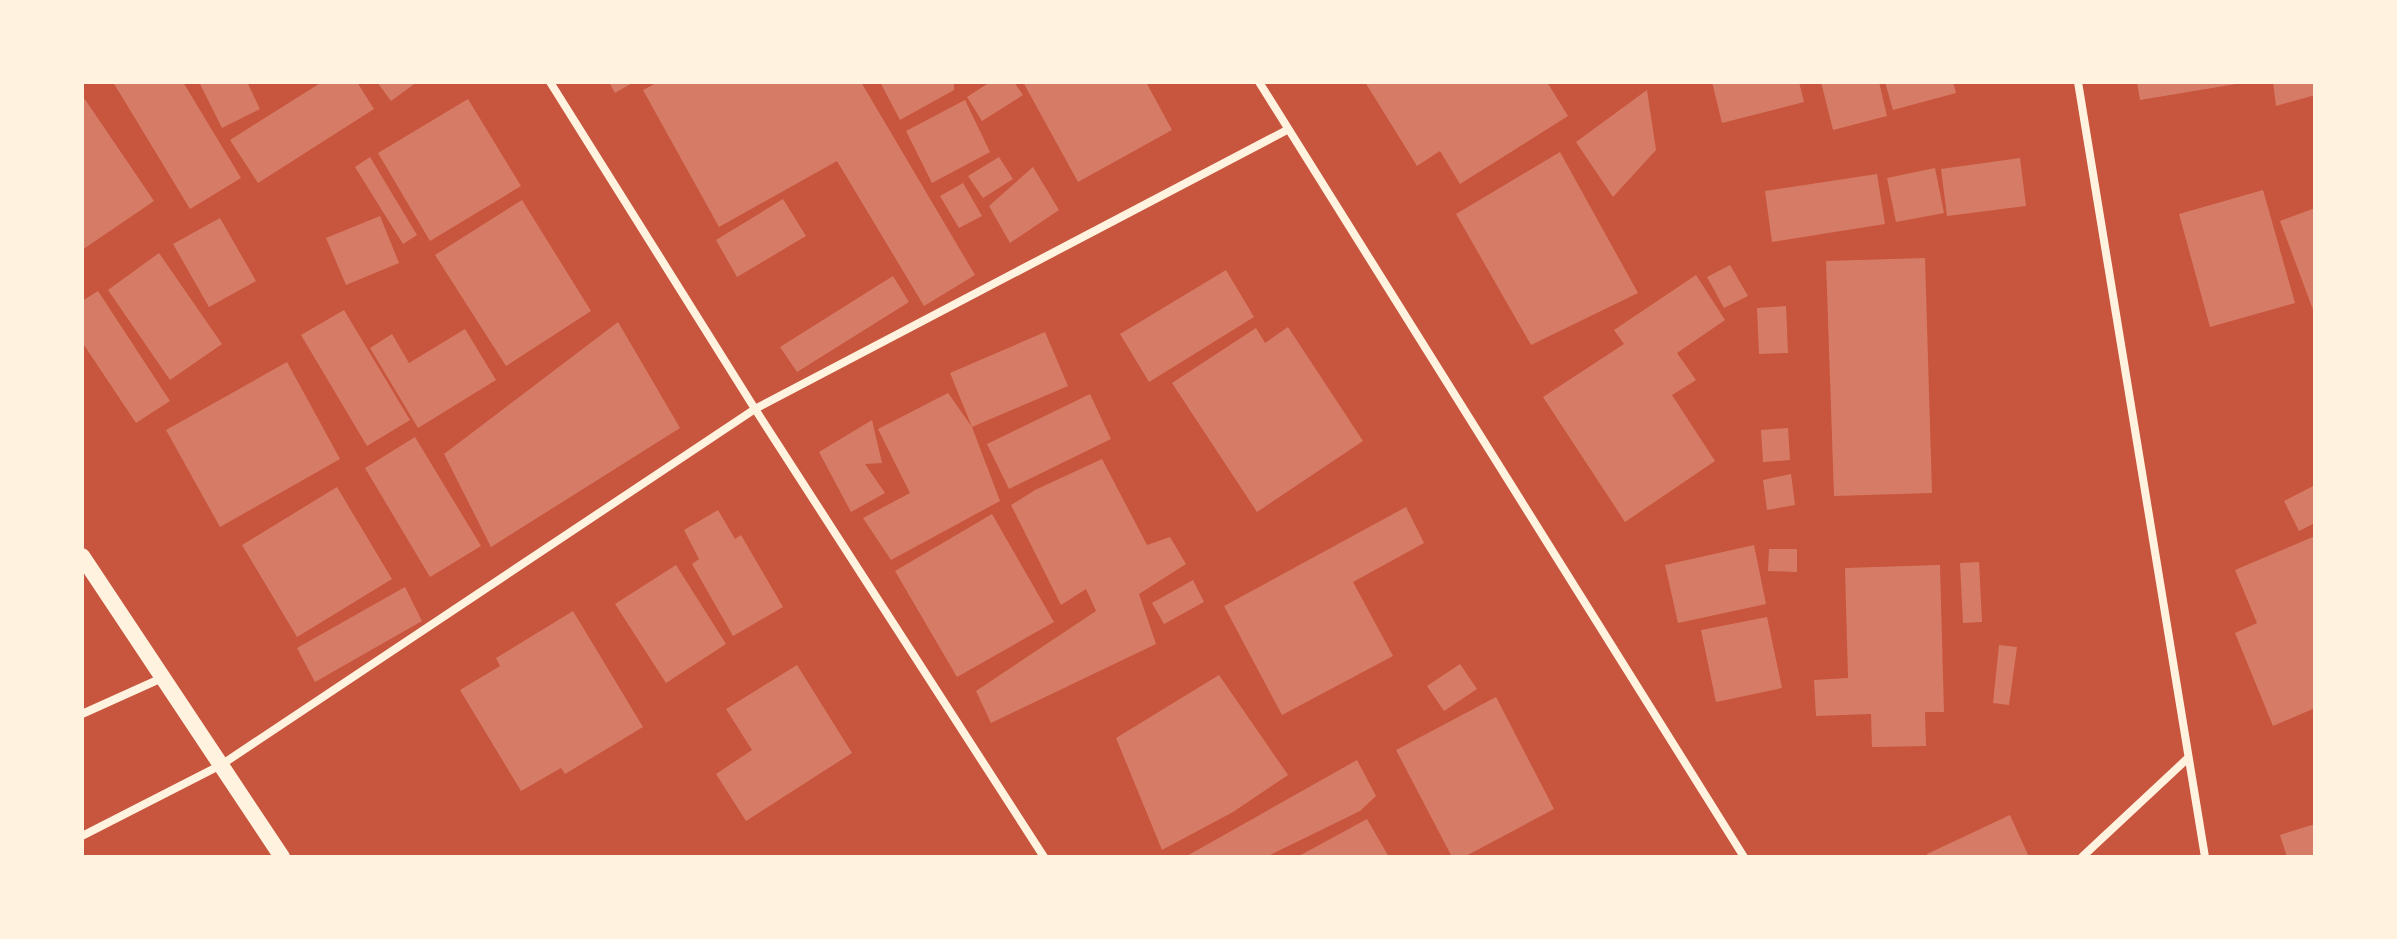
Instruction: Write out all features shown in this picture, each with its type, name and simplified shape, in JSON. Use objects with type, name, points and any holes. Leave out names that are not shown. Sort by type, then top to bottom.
[{"type":"main road","points":[[82,556],[282,857]]},
{"type":"street","points":[[550,82],[755,409],[1044,857]]},
{"type":"street","points":[[1259,82],[1744,857]]},
{"type":"street","points":[[2078,82],[2205,857]]},
{"type":"street","points":[[82,836],[221,765],[755,409],[1287,130]]},
{"type":"street","points":[[82,714],[162,678]]},
{"type":"street","points":[[2082,857],[2188,758]]},
{"type":"building","points":[[113,82],[183,82],[241,178],[190,209]]},
{"type":"building","points":[[199,82],[247,82],[260,109],[222,128]]},
{"type":"building","points":[[322,82],[357,82],[374,109],[258,183],[230,140]]},
{"type":"building","points":[[377,82],[417,82],[391,101]]},
{"type":"building","points":[[609,82],[634,82],[615,93]]},
{"type":"building","points":[[658,82],[861,82],[975,275],[924,306],[837,161],[719,227],[643,90]]},
{"type":"building","points":[[880,82],[954,82],[954,90],[900,120]]},
{"type":"building","points":[[990,82],[1014,82],[1023,95],[982,121],[967,97]]},
{"type":"building","points":[[1023,82],[1146,82],[1172,130],[1078,182]]},
{"type":"building","points":[[1365,82],[1547,82],[1568,116],[1460,184],[1440,151],[1417,166]]},
{"type":"building","points":[[1712,82],[1799,82],[1804,102],[1722,123]]},
{"type":"building","points":[[1821,82],[1879,82],[1887,116],[1833,130]]},
{"type":"building","points":[[1885,82],[1953,82],[1956,93],[1893,110]]},
{"type":"building","points":[[2137,82],[2236,82],[2236,84],[2140,100]]},
{"type":"building","points":[[2273,82],[2315,82],[2315,95],[2276,106]]},
{"type":"building","points":[[1647,90],[1656,150],[1613,197],[1576,142]]},
{"type":"building","points":[[82,95],[154,201],[82,250]]},
{"type":"building","points":[[468,99],[521,186],[430,241],[378,153]]},
{"type":"building","points":[[965,100],[990,152],[932,183],[906,131]]},
{"type":"building","points":[[1560,152],[1638,293],[1531,345],[1456,214]]},
{"type":"building","points":[[370,157],[417,235],[403,244],[355,167]]},
{"type":"building","points":[[999,157],[1013,179],[983,198],[968,176]]},
{"type":"building","points":[[2020,158],[2026,206],[1947,216],[1941,169]]},
{"type":"building","points":[[1033,167],[1059,210],[1010,243],[989,206]]},
{"type":"building","points":[[1935,168],[1944,213],[1896,222],[1887,178]]},
{"type":"building","points":[[1877,174],[1885,224],[1772,242],[1765,191]]},
{"type":"building","points":[[963,183],[982,216],[959,228],[940,196]]},
{"type":"building","points":[[2263,190],[2295,303],[2210,327],[2179,214]]},
{"type":"building","points":[[783,199],[806,236],[737,277],[716,240]]},
{"type":"building","points":[[522,200],[591,311],[506,366],[435,255]]},
{"type":"building","points":[[2315,208],[2315,315],[2280,221]]},
{"type":"building","points":[[380,216],[399,263],[346,285],[326,238]]},
{"type":"building","points":[[220,218],[256,281],[209,307],[173,244]]},
{"type":"building","points":[[159,253],[222,344],[170,380],[108,290]]},
{"type":"building","points":[[1925,258],[1932,493],[1834,496],[1826,261]]},
{"type":"building","points":[[1730,265],[1748,296],[1724,308],[1707,277]]},
{"type":"building","points":[[1226,270],[1254,317],[1149,382],[1120,334]]},
{"type":"building","points":[[1696,275],[1725,320],[1677,353],[1696,380],[1672,395],[1715,461],[1625,522],[1543,397],[1624,344],[1614,330]]},
{"type":"building","points":[[893,276],[909,302],[797,372],[780,347]]},
{"type":"building","points":[[98,291],[170,401],[136,423],[82,342],[82,301]]},
{"type":"building","points":[[1786,306],[1788,353],[1759,354],[1757,308]]},
{"type":"building","points":[[344,310],[410,420],[367,446],[301,335]]},
{"type":"building","points":[[618,322],[680,428],[491,547],[444,454]]},
{"type":"building","points":[[1288,327],[1363,441],[1257,512],[1172,383],[1256,328],[1265,343]]},
{"type":"building","points":[[465,329],[496,380],[418,428],[370,348],[392,334],[409,363]]},
{"type":"building","points":[[1045,332],[1068,386],[972,427],[950,373]]},
{"type":"building","points":[[287,362],[340,459],[220,527],[166,430]]},
{"type":"building","points":[[948,393],[972,427],[1000,501],[891,560],[863,518],[910,493],[878,429]]},
{"type":"building","points":[[1090,394],[1111,439],[1009,489],[987,444]]},
{"type":"building","points":[[872,420],[882,463],[865,464],[885,493],[851,512],[819,452]]},
{"type":"building","points":[[1788,428],[1790,460],[1763,462],[1761,430]]},
{"type":"building","points":[[415,437],[481,546],[430,577],[365,468]]},
{"type":"building","points":[[1102,459],[1147,545],[1170,537],[1186,564],[1139,594],[1156,644],[991,723],[976,691],[1096,611],[1086,589],[1061,605],[1011,505],[1035,490]]},
{"type":"building","points":[[1791,474],[1795,505],[1767,510],[1763,480]]},
{"type":"building","points":[[2315,485],[2315,523],[2299,531],[2284,501]]},
{"type":"building","points":[[337,487],[392,579],[297,637],[242,545]]},
{"type":"building","points":[[1406,507],[1424,543],[1353,582],[1393,656],[1282,715],[1224,606]]},
{"type":"building","points":[[718,510],[735,539],[741,535],[783,607],[733,636],[692,564],[699,559],[684,530]]},
{"type":"building","points":[[992,514],[1054,622],[957,677],[895,571]]},
{"type":"building","points":[[2315,536],[2315,708],[2273,726],[2235,633],[2257,623],[2235,570]]},
{"type":"building","points":[[1754,545],[1766,604],[1678,623],[1665,565]]},
{"type":"building","points":[[1769,549],[1797,549],[1797,572],[1768,571]]},
{"type":"building","points":[[1979,562],[1982,622],[1963,623],[1960,563]]},
{"type":"building","points":[[676,565],[726,644],[666,683],[615,604]]},
{"type":"building","points":[[1940,565],[1944,712],[1925,712],[1926,746],[1872,747],[1871,714],[1816,716],[1814,680],[1848,678],[1845,568]]},
{"type":"building","points":[[1193,580],[1204,602],[1164,624],[1152,603]]},
{"type":"building","points":[[405,587],[422,621],[315,682],[297,648]]},
{"type":"building","points":[[573,611],[643,727],[565,774],[561,768],[521,791],[460,690],[500,666],[496,658]]},
{"type":"building","points":[[1767,617],[1782,688],[1716,702],[1701,630]]},
{"type":"building","points":[[1999,645],[2017,647],[2009,705],[1993,703]]},
{"type":"building","points":[[1460,664],[1477,689],[1444,711],[1427,686]]},
{"type":"building","points":[[797,665],[852,753],[746,821],[716,774],[752,750],[726,709]]},
{"type":"building","points":[[1219,675],[1288,775],[1233,812],[1162,850],[1116,738]]},
{"type":"building","points":[[1496,697],[1554,809],[1464,857],[1452,857],[1396,750]]},
{"type":"building","points":[[1357,760],[1376,796],[1360,811],[1266,857],[1185,857]]},
{"type":"building","points":[[2010,815],[2029,857],[1928,857],[1927,854]]},
{"type":"building","points":[[1367,819],[1389,857],[1297,857]]},
{"type":"building","points":[[2315,824],[2315,857],[2287,857],[2280,835]]}]
